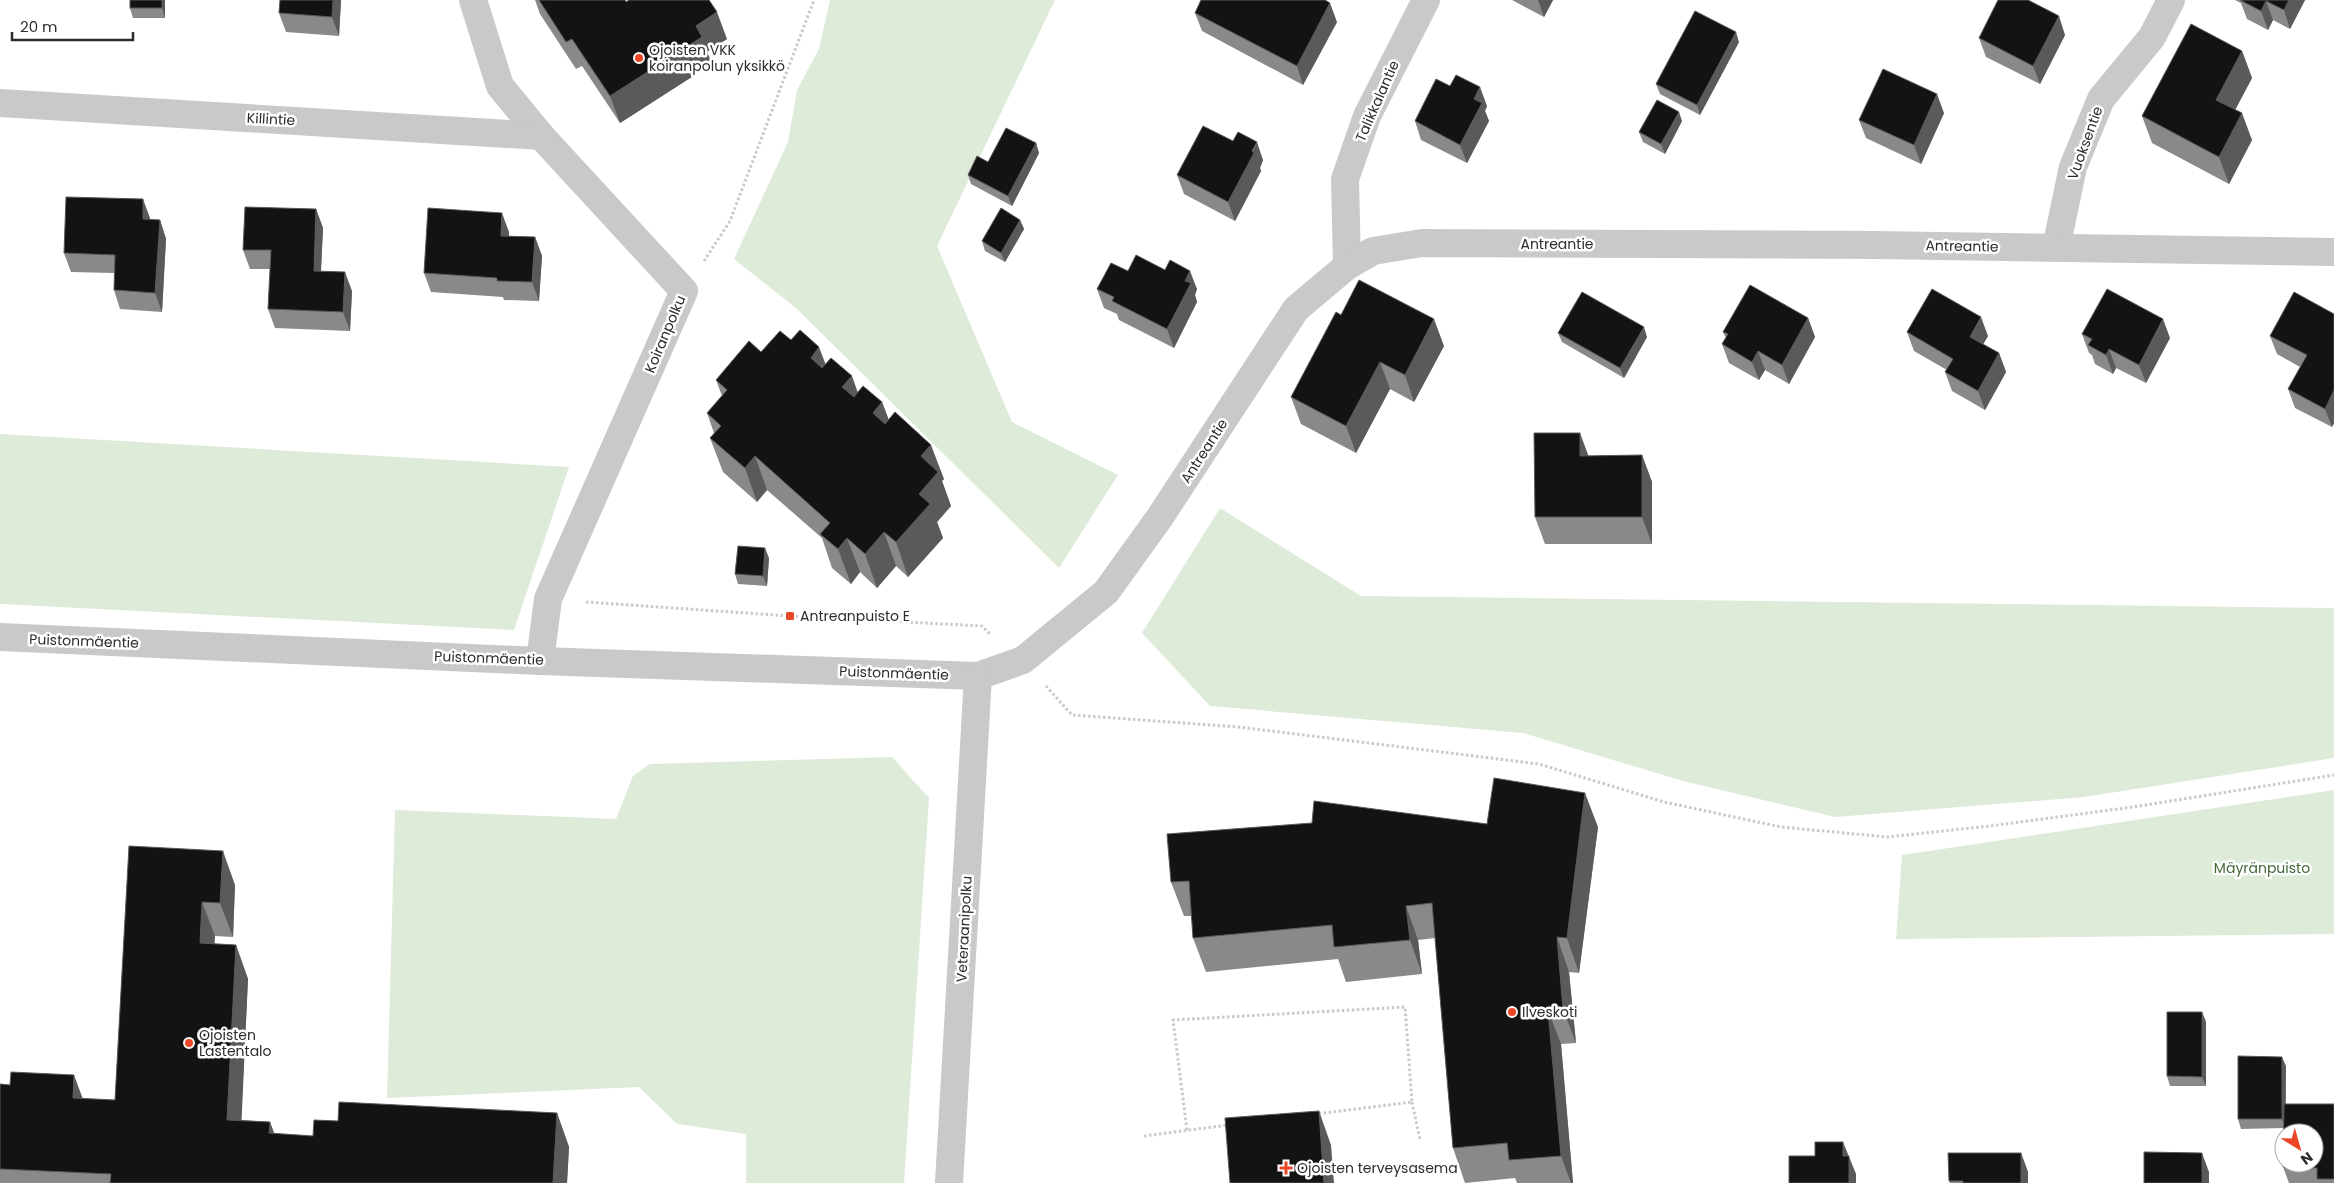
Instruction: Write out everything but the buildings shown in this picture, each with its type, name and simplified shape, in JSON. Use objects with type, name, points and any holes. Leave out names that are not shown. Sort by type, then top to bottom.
[{"type":"street","name":"Koiranpolku","points":[[473,0],[500,86],[541,136],[684,291],[548,599],[540,660]]},
{"type":"street","name":"Talikkalantie","points":[[1347,266],[1345,179],[1367,116],[1426,0]]},
{"type":"street","name":"Vuoksentie","points":[[2056,248],[2073,166],[2101,99],[2152,37],[2171,0]]},
{"type":"street","name":"Killintie","points":[[0,103],[541,136]]},
{"type":"street","name":"Antreantie","points":[[978,676],[1024,660],[1106,592],[1160,517],[1296,309],[1347,266],[1373,251],[1422,243],[1875,245],[2334,252]]},
{"type":"street","name":"Puistonmäentie","points":[[0,637],[978,676]]},
{"type":"street","name":"Veteraanipolku","points":[[949,1183],[978,676]]},
{"type":"path","points":[[684,291],[730,221],[814,0]]},
{"type":"path","points":[[548,599],[790,616],[982,626],[1024,660],[1072,715],[1239,727],[1539,764],[1664,802],[1781,827],[1887,837],[1990,826],[2124,808],[2334,775]]},
{"type":"path","points":[[1188,1130],[1173,1020],[1405,1007],[1412,1102],[1420,1140]]},
{"type":"path","points":[[1314,1114],[1412,1102]]},
{"type":"path","points":[[1144,1136],[1236,1124]]},
{"type":"green space","points":[[830,0],[1055,0],[937,246],[1012,422],[1118,475],[1059,568],[796,308],[734,259],[788,142],[797,90],[819,49]]},
{"type":"green space","points":[[0,434],[569,467],[514,630],[0,604]]},
{"type":"green space","points":[[1220,508],[1361,596],[2334,608],[2334,758],[2084,797],[1835,817],[1683,781],[1523,733],[1210,706],[1142,633]]},
{"type":"green space","points":[[892,757],[929,798],[904,1183],[746,1183],[746,1134],[677,1124],[639,1087],[387,1098],[395,810],[616,819],[633,776],[650,764]]},
{"type":"green space","name":"Mäyränpuisto","points":[[2334,790],[2334,934],[1896,939],[1902,855]]},
{"type":"place","name":"Ojoisten VKK koiranpolun yksikkö","points":[[639,58]]},
{"type":"place","name":"Antreanpuisto E","points":[[790,616]]},
{"type":"place","name":"Ilveskoti","points":[[1512,1012]]},
{"type":"place","name":"Ojoisten Lastentalo","points":[[189,1043]]},
{"type":"place","name":"Ojoisten terveysasema","points":[[1286,1168]]}]
